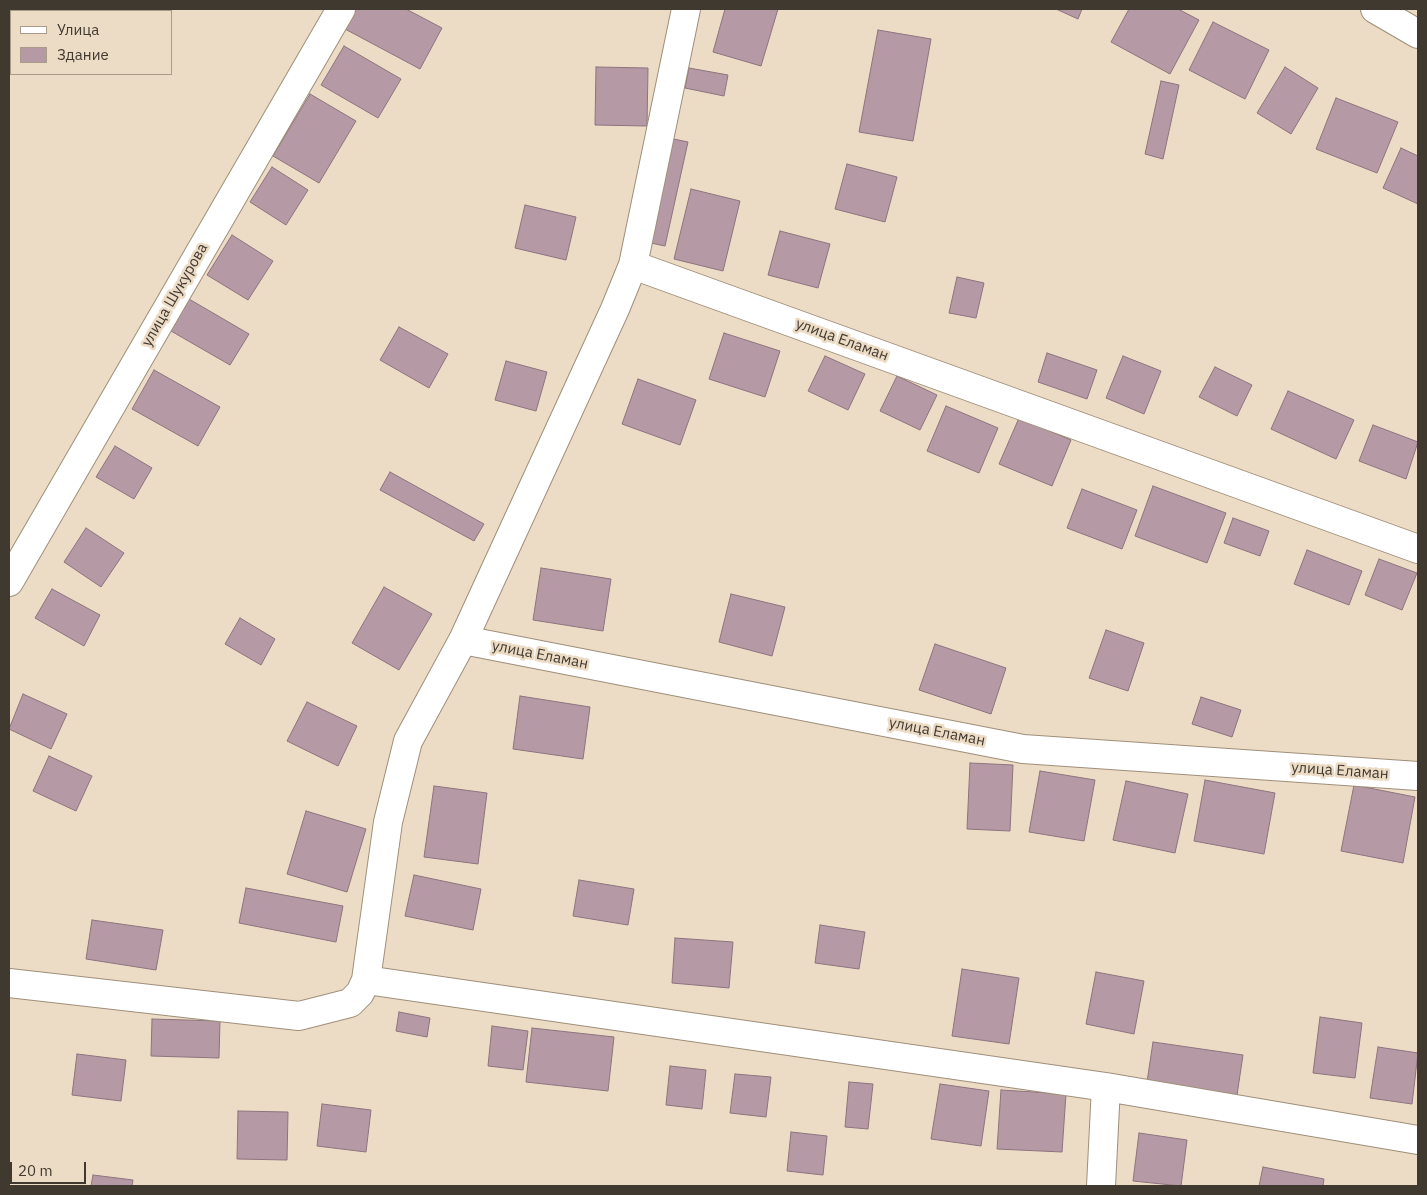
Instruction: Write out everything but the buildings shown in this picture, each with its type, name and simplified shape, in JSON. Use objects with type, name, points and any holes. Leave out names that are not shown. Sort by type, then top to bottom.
[{"type":"street","name":"улица Шукурова","points":[[9,582],[341,9]]},
{"type":"street","points":[[9,983],[299,1016],[350,1002],[360,994],[366,980],[388,822],[408,741],[462,640],[615,309],[633,265],[686,9]]},
{"type":"street","points":[[1374,9],[1418,34]]},
{"type":"street","name":"улица Еламан","points":[[633,265],[1418,549]]},
{"type":"street","name":"улица Еламан","points":[[462,640],[1022,748],[1418,776]]},
{"type":"street","points":[[366,980],[1106,1087],[1418,1140]]},
{"type":"street","points":[[1101,1186],[1106,1087]]}]
